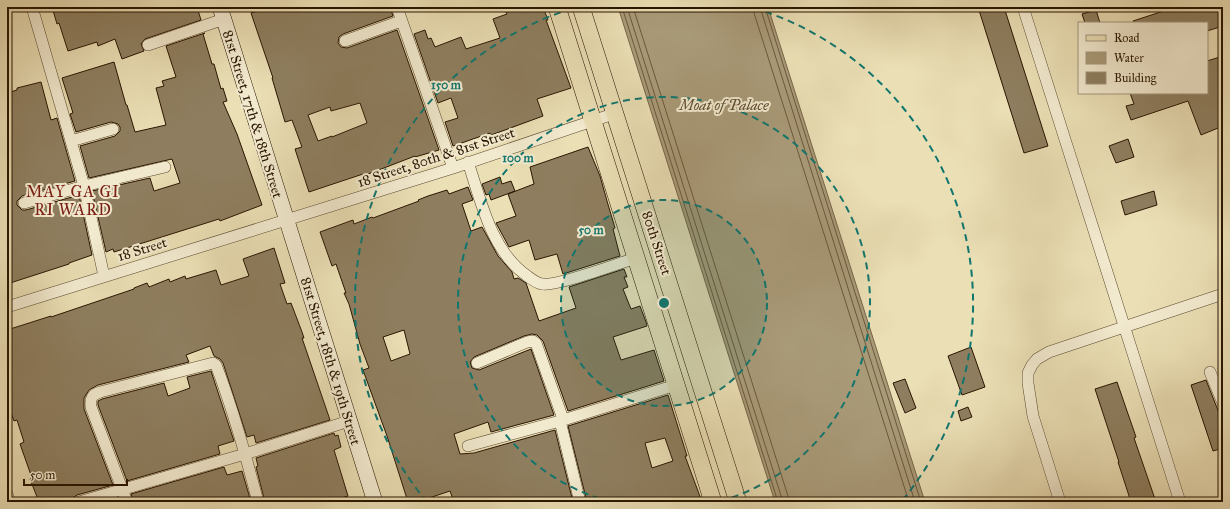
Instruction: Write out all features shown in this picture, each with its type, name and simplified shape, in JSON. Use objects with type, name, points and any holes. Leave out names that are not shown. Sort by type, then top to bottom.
[{"type":"main road","name":"80th Street","points":[[557,7],[594,120],[713,502]]},
{"type":"main road","name":"80th Street","points":[[582,7],[738,502]]},
{"type":"street","points":[[32,7],[84,186],[104,276]]},
{"type":"street","points":[[397,7],[453,168]]},
{"type":"street","points":[[1023,7],[1180,502]]},
{"type":"street","points":[[148,45],[222,13]]},
{"type":"street","name":"81st Street, 17th & 18th Street","points":[[222,13],[287,220]]},
{"type":"street","points":[[345,41],[402,21]]},
{"type":"street","points":[[594,120],[616,113]]},
{"type":"street","name":"18 Street, 80th & 81st Street","points":[[287,220],[453,168],[594,120]]},
{"type":"street","points":[[71,141],[113,129]]},
{"type":"street","points":[[468,162],[494,237],[501,249],[517,269],[530,278],[542,284],[562,282],[636,258]]},
{"type":"street","points":[[24,202],[165,167]]},
{"type":"street","name":"18 Street","points":[[7,307],[287,220]]},
{"type":"street","name":"81st Street, 18th & 19th Street","points":[[287,220],[375,502]]},
{"type":"street","points":[[1060,502],[1033,416],[1029,398],[1028,373],[1037,359],[1049,352],[1223,294]]},
{"type":"street","points":[[477,363],[527,342],[533,341],[536,343],[562,420],[580,502]]},
{"type":"street","points":[[127,502],[92,407],[92,397],[100,392],[213,363],[216,364],[230,402],[258,502]]},
{"type":"street","points":[[1210,372],[1223,403]]},
{"type":"street","points":[[468,446],[562,420],[676,385]]},
{"type":"street","points":[[79,502],[245,454],[349,421]]},
{"type":"street","points":[[7,494],[10,502]]},
{"type":"water","name":"Moat of Palace","points":[[618,7],[768,7],[925,502],[775,502]]},
{"type":"building","points":[[52,7],[197,7],[201,20],[145,39],[141,44],[144,51],[122,59],[115,39],[98,46],[97,42],[68,51]]},
{"type":"building","points":[[256,7],[390,7],[393,16],[343,34],[339,37],[338,43],[341,47],[347,48],[397,30],[439,150],[415,156],[363,176],[363,174],[309,192],[295,149],[302,147],[292,120],[285,122],[273,78],[251,13],[257,11]],"holes":[[[360,103],[367,123],[318,141],[308,115],[330,107],[331,111]]]},
{"type":"building","points":[[514,7],[543,7],[548,20],[546,20],[571,88],[537,99],[543,116],[491,135],[490,133],[453,146],[445,122],[458,118],[451,98],[438,103],[414,34],[425,30],[428,39],[431,38],[435,47],[461,37],[466,49],[500,38],[493,19],[507,14],[505,10]]},
{"type":"building","points":[[978,7],[1004,7],[1048,146],[1024,153]]},
{"type":"building","points":[[1176,7],[1223,7],[1223,26],[1208,31],[1208,22],[1133,21]]},
{"type":"building","points":[[1096,10],[1100,22],[1085,22],[1082,14]]},
{"type":"building","points":[[205,33],[203,34],[212,64],[214,64],[221,89],[223,88],[227,101],[223,102],[237,134],[262,205],[220,221],[219,219],[114,252],[113,249],[106,252],[92,191],[150,178],[154,191],[180,183],[172,159],[89,178],[80,146],[115,136],[120,131],[120,127],[118,124],[111,122],[76,132],[70,114],[73,113],[62,78],[114,62],[135,132],[166,125],[156,88],[164,86],[162,81],[176,77],[166,46]]},
{"type":"building","points":[[1223,56],[1223,126],[1201,135],[1188,101],[1131,120],[1126,106],[1134,104],[1130,94],[1208,94],[1208,61]]},
{"type":"building","points":[[41,82],[51,120],[57,118],[75,181],[22,196],[17,201],[17,205],[22,210],[26,210],[79,195],[92,255],[7,284],[7,93],[17,90],[17,88]]},
{"type":"building","points":[[1128,139],[1134,157],[1116,163],[1109,146]]},
{"type":"building","points":[[588,147],[600,176],[615,228],[613,229],[620,256],[563,274],[557,254],[535,260],[529,240],[509,247],[496,223],[516,216],[508,194],[534,184],[530,167]]},
{"type":"building","points":[[500,177],[502,184],[511,181],[515,191],[491,200],[489,194],[486,195],[482,184]]},
{"type":"building","points":[[468,187],[473,200],[462,204],[471,231],[482,227],[498,256],[512,272],[514,279],[518,278],[526,283],[539,321],[576,308],[569,287],[624,269],[627,277],[624,277],[628,287],[623,289],[631,309],[640,306],[647,326],[613,337],[621,360],[654,350],[664,381],[568,411],[543,341],[537,335],[532,334],[524,336],[474,357],[470,362],[472,368],[479,370],[531,349],[554,415],[491,432],[488,422],[454,434],[460,454],[474,453],[555,430],[573,502],[454,502],[450,491],[417,502],[408,502],[387,436],[363,370],[369,368],[360,344],[349,304],[344,293],[346,293],[336,264],[332,266],[320,232],[353,220],[354,224],[372,217],[373,218],[447,190],[449,194]],"holes":[[[404,330],[410,354],[391,361],[383,337]]]},
{"type":"building","points":[[1154,191],[1157,205],[1125,215],[1121,201]]},
{"type":"building","points":[[274,248],[285,283],[280,284],[287,304],[291,303],[302,332],[304,338],[302,338],[330,420],[256,443],[254,435],[247,437],[223,363],[220,359],[214,356],[210,346],[186,355],[189,362],[98,385],[89,390],[84,398],[84,409],[113,485],[77,495],[74,497],[72,502],[39,502],[30,479],[32,478],[20,444],[24,442],[17,420],[14,421],[7,402],[7,330],[51,317],[134,289],[147,283],[149,287],[169,279],[170,282],[185,276],[186,279],[216,270],[221,285],[249,276],[243,259]]},
{"type":"building","points":[[971,347],[985,387],[962,395],[948,356]]},
{"type":"building","points":[[211,371],[234,441],[218,446],[220,454],[127,481],[98,405],[98,401],[164,383],[168,396],[190,388],[187,377]]},
{"type":"building","points":[[905,379],[916,408],[905,413],[893,383]]},
{"type":"building","points":[[1206,380],[1223,423],[1223,448],[1213,451],[1191,385]]},
{"type":"building","points":[[1117,382],[1156,502],[1131,502],[1118,462],[1095,389]]},
{"type":"building","points":[[668,395],[687,456],[685,456],[702,502],[587,502],[568,426]],"holes":[[[665,438],[673,461],[652,468],[645,443]]]},
{"type":"building","points":[[968,407],[972,417],[961,421],[958,411]]},
{"type":"building","points":[[334,433],[335,436],[338,435],[341,447],[334,450],[348,496],[342,498],[344,502],[265,502],[256,467],[258,466],[256,458]]},
{"type":"building","points":[[224,467],[227,475],[242,471],[251,502],[134,502],[131,494]]},
{"type":"building","points":[[118,498],[120,502],[104,502]]},
{"type":"district","name":"MAY GA GI RI WARD","points":[[73,200]]}]
